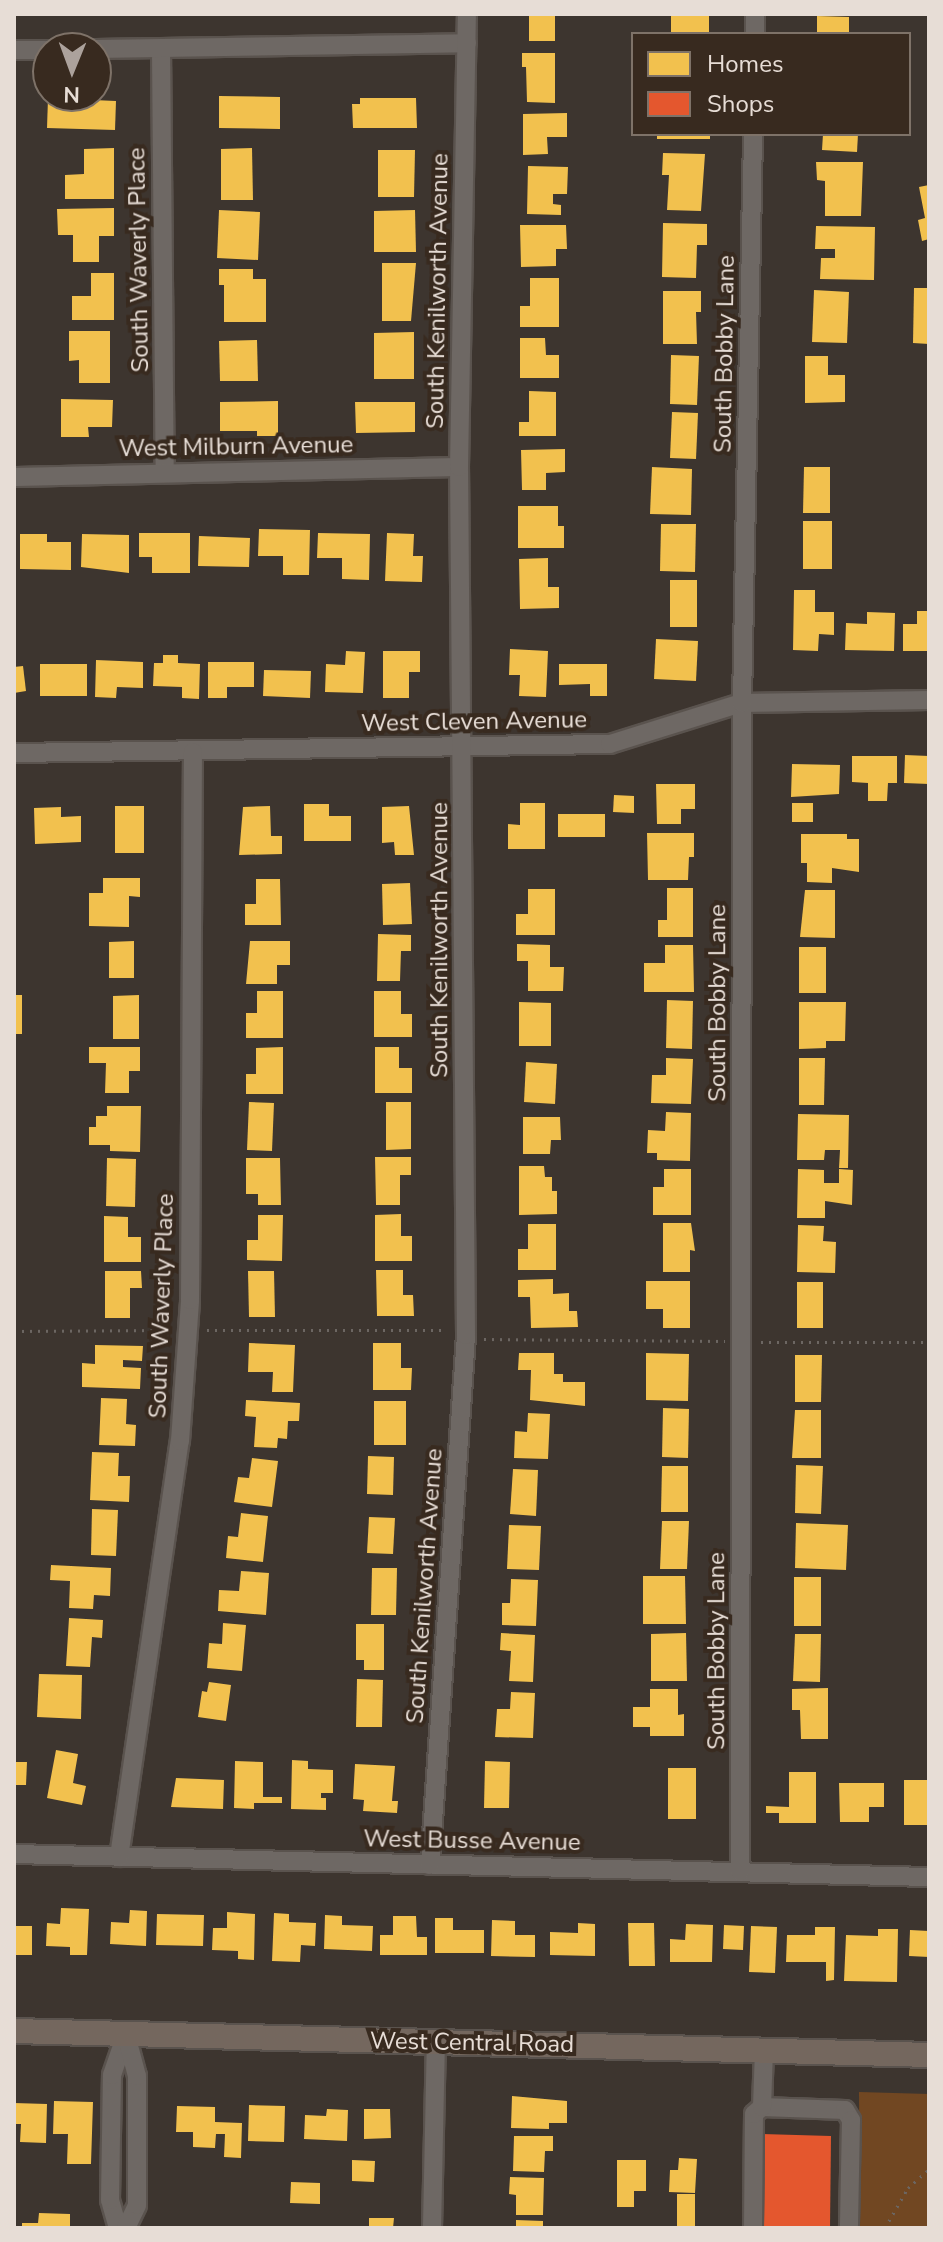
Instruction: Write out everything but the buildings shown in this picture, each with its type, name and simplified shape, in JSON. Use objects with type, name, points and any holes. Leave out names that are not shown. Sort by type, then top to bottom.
[{"type":"main road","name":"West Central Road","points":[[14,2031],[929,2055]]},
{"type":"street","name":"South Kenilworth Avenue","points":[[430,1865],[466,1335],[459,467],[467,14]]},
{"type":"street","points":[[112,49],[467,43]]},
{"type":"street","name":"South Waverly Place","points":[[161,48],[165,472]]},
{"type":"street","name":"South Bobby Lane","points":[[740,1872],[742,703],[753,136]]},
{"type":"street","name":"West Milburn Avenue","points":[[14,477],[459,467]]},
{"type":"street","name":"West Cleven Avenue","points":[[14,753],[610,744],[742,703],[929,700]]},
{"type":"street","name":"South Waverly Place","points":[[119,1857],[180,1441],[190,1300],[193,752]]},
{"type":"street","name":"West Busse Avenue","points":[[14,1854],[929,1877]]},
{"type":"street","points":[[118,2228],[110,2200],[112,2075],[126,2034]]},
{"type":"street","points":[[126,2034],[137,2076],[137,2205],[126,2228]]},
{"type":"street","points":[[432,2228],[436,2042]]},
{"type":"street","points":[[762,2107],[764,2050]]},
{"type":"street","points":[[753,2228],[754,2114],[762,2107],[845,2110],[851,2120],[849,2228]]},
{"type":"path","points":[[14,1331],[181,1330]]},
{"type":"path","points":[[207,1330],[446,1330]]},
{"type":"path","points":[[481,1339],[729,1341]]},
{"type":"path","points":[[757,1342],[929,1342]]},
{"type":"path","points":[[885,2228],[908,2188],[929,2169]]},
{"type":"shaded area","points":[[859,2092],[929,2094],[929,2228],[860,2228]]}]
